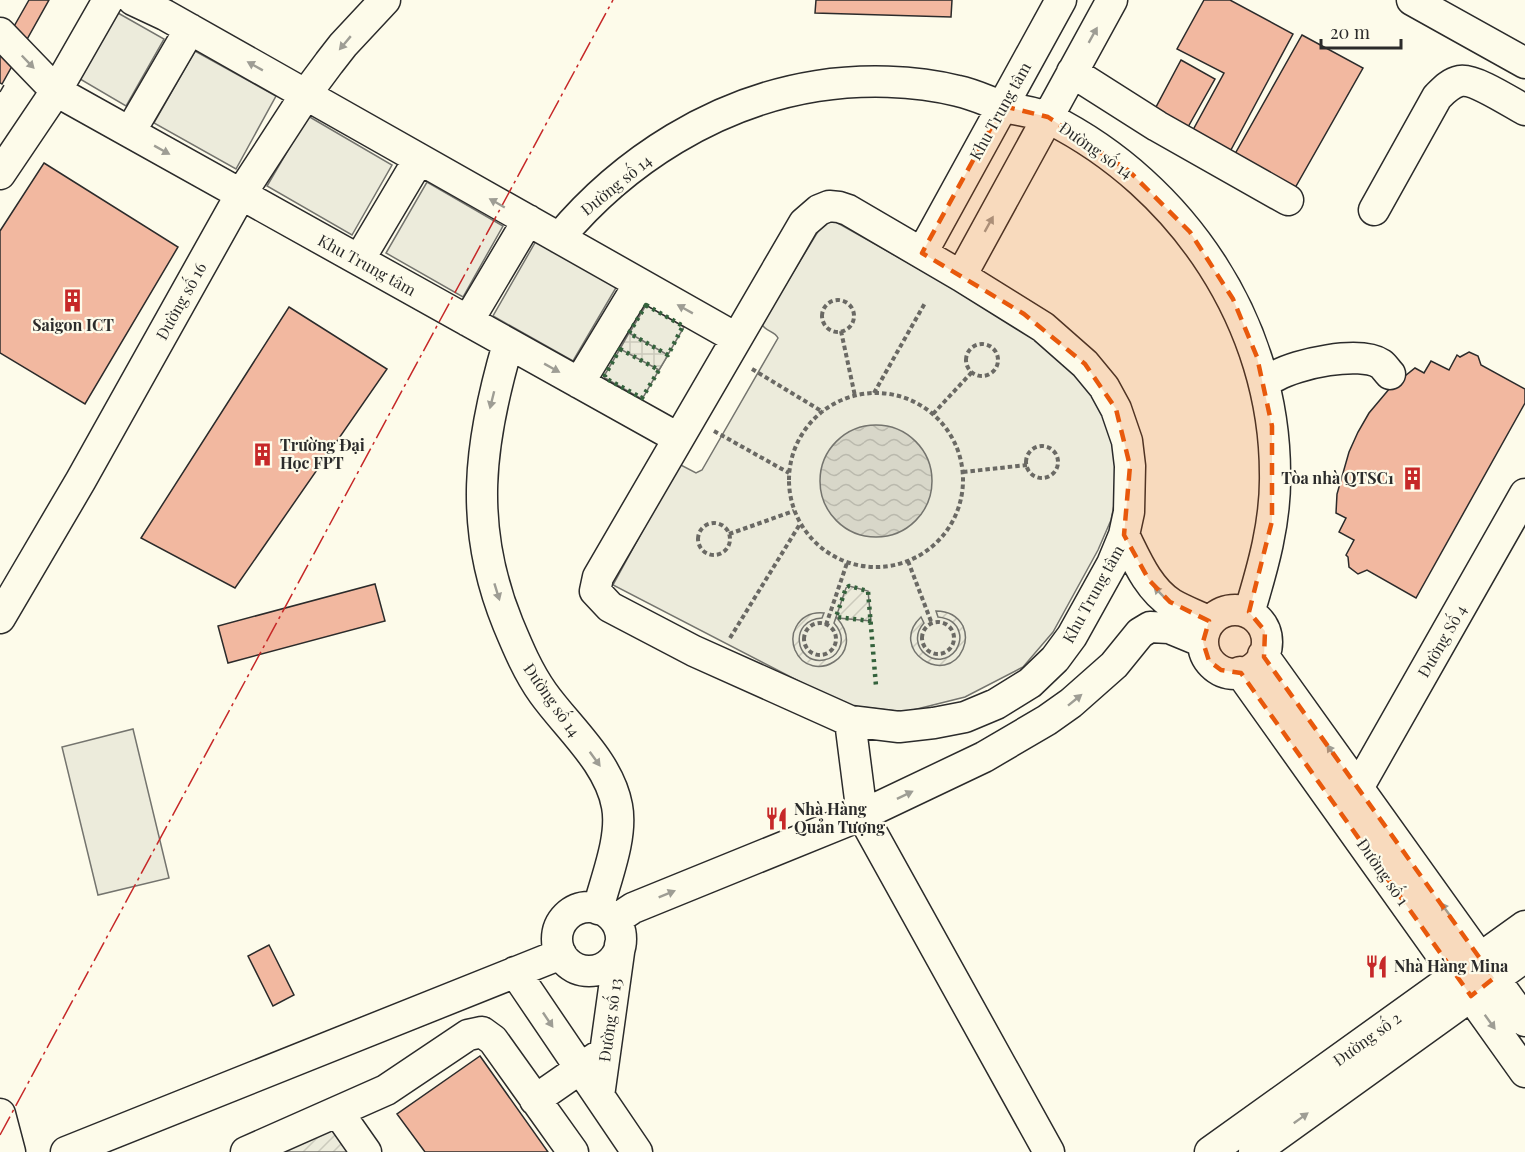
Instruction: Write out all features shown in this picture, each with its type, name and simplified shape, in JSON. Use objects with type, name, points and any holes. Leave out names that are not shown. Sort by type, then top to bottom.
[{"type":"street","points":[[0,174],[56,91],[108,0]]},
{"type":"street","points":[[134,0],[177,15],[306,94],[639,284],[731,346]]},
{"type":"street","name":"Đường số 16","points":[[0,618],[81,480],[241,194],[306,94],[343,45],[385,0]]},
{"type":"street","name":"Khu Trung tâm","points":[[922,253],[1060,0]]},
{"type":"street","points":[[961,276],[1112,0]]},
{"type":"street","points":[[1412,0],[1525,63]]},
{"type":"street","points":[[130,132],[177,15]]},
{"type":"street","name":"Khu Trung tâm","points":[[0,33],[56,91],[579,383],[685,428]]},
{"type":"street","points":[[1072,72],[1157,126],[1288,200]]},
{"type":"street","points":[[1374,210],[1437,97],[1448,86],[1462,80],[1476,84],[1525,110]]},
{"type":"street","name":"Đường số 14","points":[[559,238],[599,194],[633,167],[689,131],[749,103],[818,86],[868,82],[928,85],[958,90],[1003,106],[1048,117],[1107,154],[1136,177],[1172,211],[1207,255],[1239,311],[1260,367],[1272,426],[1275,474],[1270,575],[1249,613]]},
{"type":"street","points":[[359,260],[419,159]]},
{"type":"street","name":"Khu Trung tâm","points":[[829,206],[848,210],[961,276],[1043,327],[1085,364],[1104,387],[1116,409],[1123,427],[1130,466],[1131,490],[1124,535],[1112,564],[1072,636],[1055,659],[1030,683],[996,704],[965,717],[899,727],[850,721],[716,661],[610,607],[594,591],[598,576],[731,346],[804,224],[819,210],[829,206]]},
{"type":"street","points":[[468,321],[528,220]]},
{"type":"street","points":[[579,383],[639,284]]},
{"type":"street","name":"Đường số 14","points":[[508,344],[486,429],[481,485],[483,535],[498,599],[522,657],[542,691],[600,766],[615,796],[618,828],[611,924]]},
{"type":"street","points":[[1275,376],[1284,371],[1318,363],[1361,358],[1380,363],[1390,374]]},
{"type":"street","name":"Đường Số 4","points":[[1347,797],[1525,494]]},
{"type":"street","points":[[1124,535],[1143,572],[1160,594],[1207,632]]},
{"type":"street","points":[[1230,610],[1249,613],[1260,622],[1265,631],[1266,646],[1252,664],[1230,673],[1213,665],[1205,652],[1207,632],[1216,616],[1230,610]]},
{"type":"street","points":[[611,924],[633,908],[862,816],[984,757],[1047,720],[1093,685],[1114,665],[1140,633],[1150,627],[1207,632]]},
{"type":"street","name":"Đường số 1","points":[[1252,664],[1475,977],[1525,1072]]},
{"type":"street","points":[[850,721],[862,816],[1049,1152]]},
{"type":"street","points":[[584,908],[611,924],[612,961],[604,967],[594,970],[575,968],[561,954],[558,934],[560,925],[566,917],[584,908]]},
{"type":"street","name":"Đường số 13","points":[[599,1096],[605,1051],[611,924]]},
{"type":"street","name":"Đường số 2","points":[[1254,1152],[1475,977],[1525,926]]},
{"type":"street","points":[[66,1152],[561,954]]},
{"type":"street","name":"Đường số 2","points":[[1210,1152],[1475,977],[1525,957]]},
{"type":"street","name":"Đường số 13","points":[[515,972],[637,1152]]},
{"type":"street","name":"Đường số 1","points":[[1475,977],[1525,1021]]},
{"type":"street","points":[[246,1152],[386,1090],[468,1035],[482,1032],[490,1036],[573,1152]]},
{"type":"street","points":[[535,1100],[605,1051]]},
{"type":"street","points":[[338,1112],[366,1152]]},
{"type":"street","points":[[0,1114],[10,1152]]},
{"type":"path","points":[[836,301],[846,303],[853,314],[850,326],[841,331],[831,330],[825,326],[822,319],[825,307],[836,301]]},
{"type":"path","points":[[874,393],[925,303]]},
{"type":"path","points":[[841,331],[855,396]]},
{"type":"path","points":[[731,346],[823,412]]},
{"type":"path","points":[[975,346],[989,346],[997,357],[996,367],[984,376],[972,372],[967,364],[967,354],[975,346]]},
{"type":"path","points":[[933,414],[972,372]]},
{"type":"path","points":[[874,393],[909,400],[933,414],[945,426],[956,445],[963,472],[961,499],[947,530],[932,547],[908,561],[877,567],[847,562],[823,550],[800,524],[789,490],[792,456],[809,426],[834,404],[855,396],[874,393]]},
{"type":"path","points":[[685,428],[789,473]]},
{"type":"path","points":[[1039,447],[1049,448],[1057,458],[1054,471],[1046,476],[1034,475],[1027,465],[1030,451],[1039,447]]},
{"type":"path","points":[[963,472],[1027,465]]},
{"type":"path","points":[[729,534],[794,511]]},
{"type":"path","points":[[710,524],[723,526],[729,534],[729,545],[720,554],[708,554],[699,542],[702,530],[710,524]]},
{"type":"path","points":[[716,661],[800,524]]},
{"type":"path","points":[[908,561],[932,624]]},
{"type":"path","points":[[826,625],[847,562]]},
{"type":"path","points":[[944,623],[952,630],[954,640],[948,651],[938,654],[931,652],[925,646],[923,634],[932,624],[944,623]]},
{"type":"path","points":[[826,625],[834,631],[835,644],[829,652],[822,655],[814,654],[806,645],[805,635],[813,626],[826,625]]},
{"type":"highlighted area","points":[[1003,106],[1048,117],[1129,171],[1190,232],[1233,299],[1257,357],[1272,426],[1272,521],[1249,612],[1265,631],[1264,657],[1494,978],[1471,996],[1241,673],[1221,670],[1209,661],[1203,642],[1209,621],[1170,602],[1149,580],[1124,535],[1130,466],[1116,409],[1085,364],[1024,314],[922,253]]},
{"type":"shaded area","points":[[118,13],[164,39],[126,106],[80,79]]},
{"type":"shaded area","points":[[195,51],[276,96],[236,169],[154,123]]},
{"type":"shaded area","points":[[308,116],[392,165],[352,235],[267,186]]},
{"type":"shaded area","points":[[427,182],[503,226],[463,297],[386,253]]},
{"type":"shaded area","points":[[828,222],[836,222],[1032,335],[1079,378],[1096,401],[1109,427],[1116,458],[1117,490],[1111,520],[1098,550],[1053,632],[1023,667],[965,697],[905,712],[845,705],[613,585],[679,464],[696,473],[702,470],[778,338],[762,324],[820,228]]},
{"type":"shaded area","points":[[536,241],[617,286],[573,361],[493,316]]},
{"type":"shaded area","points":[[646,305],[684,327],[644,396],[640,398],[604,376]]},
{"type":"shaded area","points":[[629,333],[668,355],[659,370],[620,349]]},
{"type":"shaded area","points":[[849,586],[868,591],[871,621],[837,618],[845,632],[846,644],[842,654],[834,662],[824,666],[813,666],[803,661],[795,650],[793,635],[798,623],[811,614],[824,613],[822,618],[804,626],[800,633],[799,642],[807,656],[814,660],[824,660],[838,651],[841,638],[834,623],[846,588]]},
{"type":"shaded area","points":[[936,611],[955,616],[961,622],[965,632],[963,649],[955,660],[944,665],[923,660],[915,651],[911,641],[912,629],[921,617],[924,623],[918,640],[925,654],[940,659],[949,657],[956,650],[960,639],[958,629],[951,621],[938,617]]},
{"type":"shaded area","points":[[133,729],[169,878],[98,895],[62,747]]},
{"type":"shaded area","points":[[331,1131],[335,1132],[350,1152],[277,1152]]},
{"type":"water","points":[[876,425],[898,429],[916,441],[928,459],[932,481],[928,503],[916,521],[898,533],[876,537],[854,533],[836,521],[824,503],[820,481],[824,459],[836,441],[854,429]]},
{"type":"building","points":[[29,0],[49,0],[2,84],[0,83],[0,51]]},
{"type":"building","points":[[816,0],[952,0],[951,17],[815,13]]},
{"type":"building","points":[[1204,0],[1230,0],[1293,34],[1225,161],[1187,141],[1224,73],[1177,49]]},
{"type":"building","points":[[1302,35],[1363,68],[1291,195],[1231,161]]},
{"type":"building","points":[[1181,60],[1215,79],[1188,127],[1155,109]]},
{"type":"building","name":"Saigon ICT","points":[[44,163],[178,247],[85,404],[0,353],[0,231]]},
{"type":"building","name":"Trường Đại Học FPT","points":[[289,307],[387,369],[235,588],[141,538]]},
{"type":"building","name":"Tòa nhà QTSC1","points":[[1469,352],[1478,356],[1481,365],[1525,389],[1525,403],[1416,598],[1367,570],[1358,574],[1349,567],[1346,555],[1354,540],[1339,532],[1346,518],[1336,513],[1337,494],[1349,452],[1358,432],[1369,413],[1390,388],[1415,368],[1424,373],[1431,361],[1449,370],[1457,355],[1460,357]]},
{"type":"building","points":[[375,584],[385,621],[228,663],[218,626]]},
{"type":"building","points":[[269,945],[294,995],[273,1006],[248,956]]},
{"type":"building","points":[[480,1056],[548,1152],[425,1152],[397,1114]]},
{"type":"hedge","points":[[646,305],[683,326],[668,355],[629,333],[646,305]]},
{"type":"hedge","points":[[620,349],[659,370],[642,398],[605,378],[620,349]]},
{"type":"hedge","points":[[871,621],[836,617],[846,588],[849,586],[868,591],[876,686]]},
{"type":"fence","points":[[0,92],[4,85],[2,84]]},
{"type":"power","points":[[0,1135],[613,0]]},
{"type":"place","name":"Saigon ICT","points":[[73,300]]},
{"type":"place","name":"Trường Đại Học FPT","points":[[262,454]]},
{"type":"place","name":"Tòa nhà QTSC1","points":[[1412,478]]},
{"type":"place","name":"Nhà Hàng Quản Tượng","points":[[776,818]]},
{"type":"place","name":"Nhà Hàng Mina","points":[[1376,966]]}]
